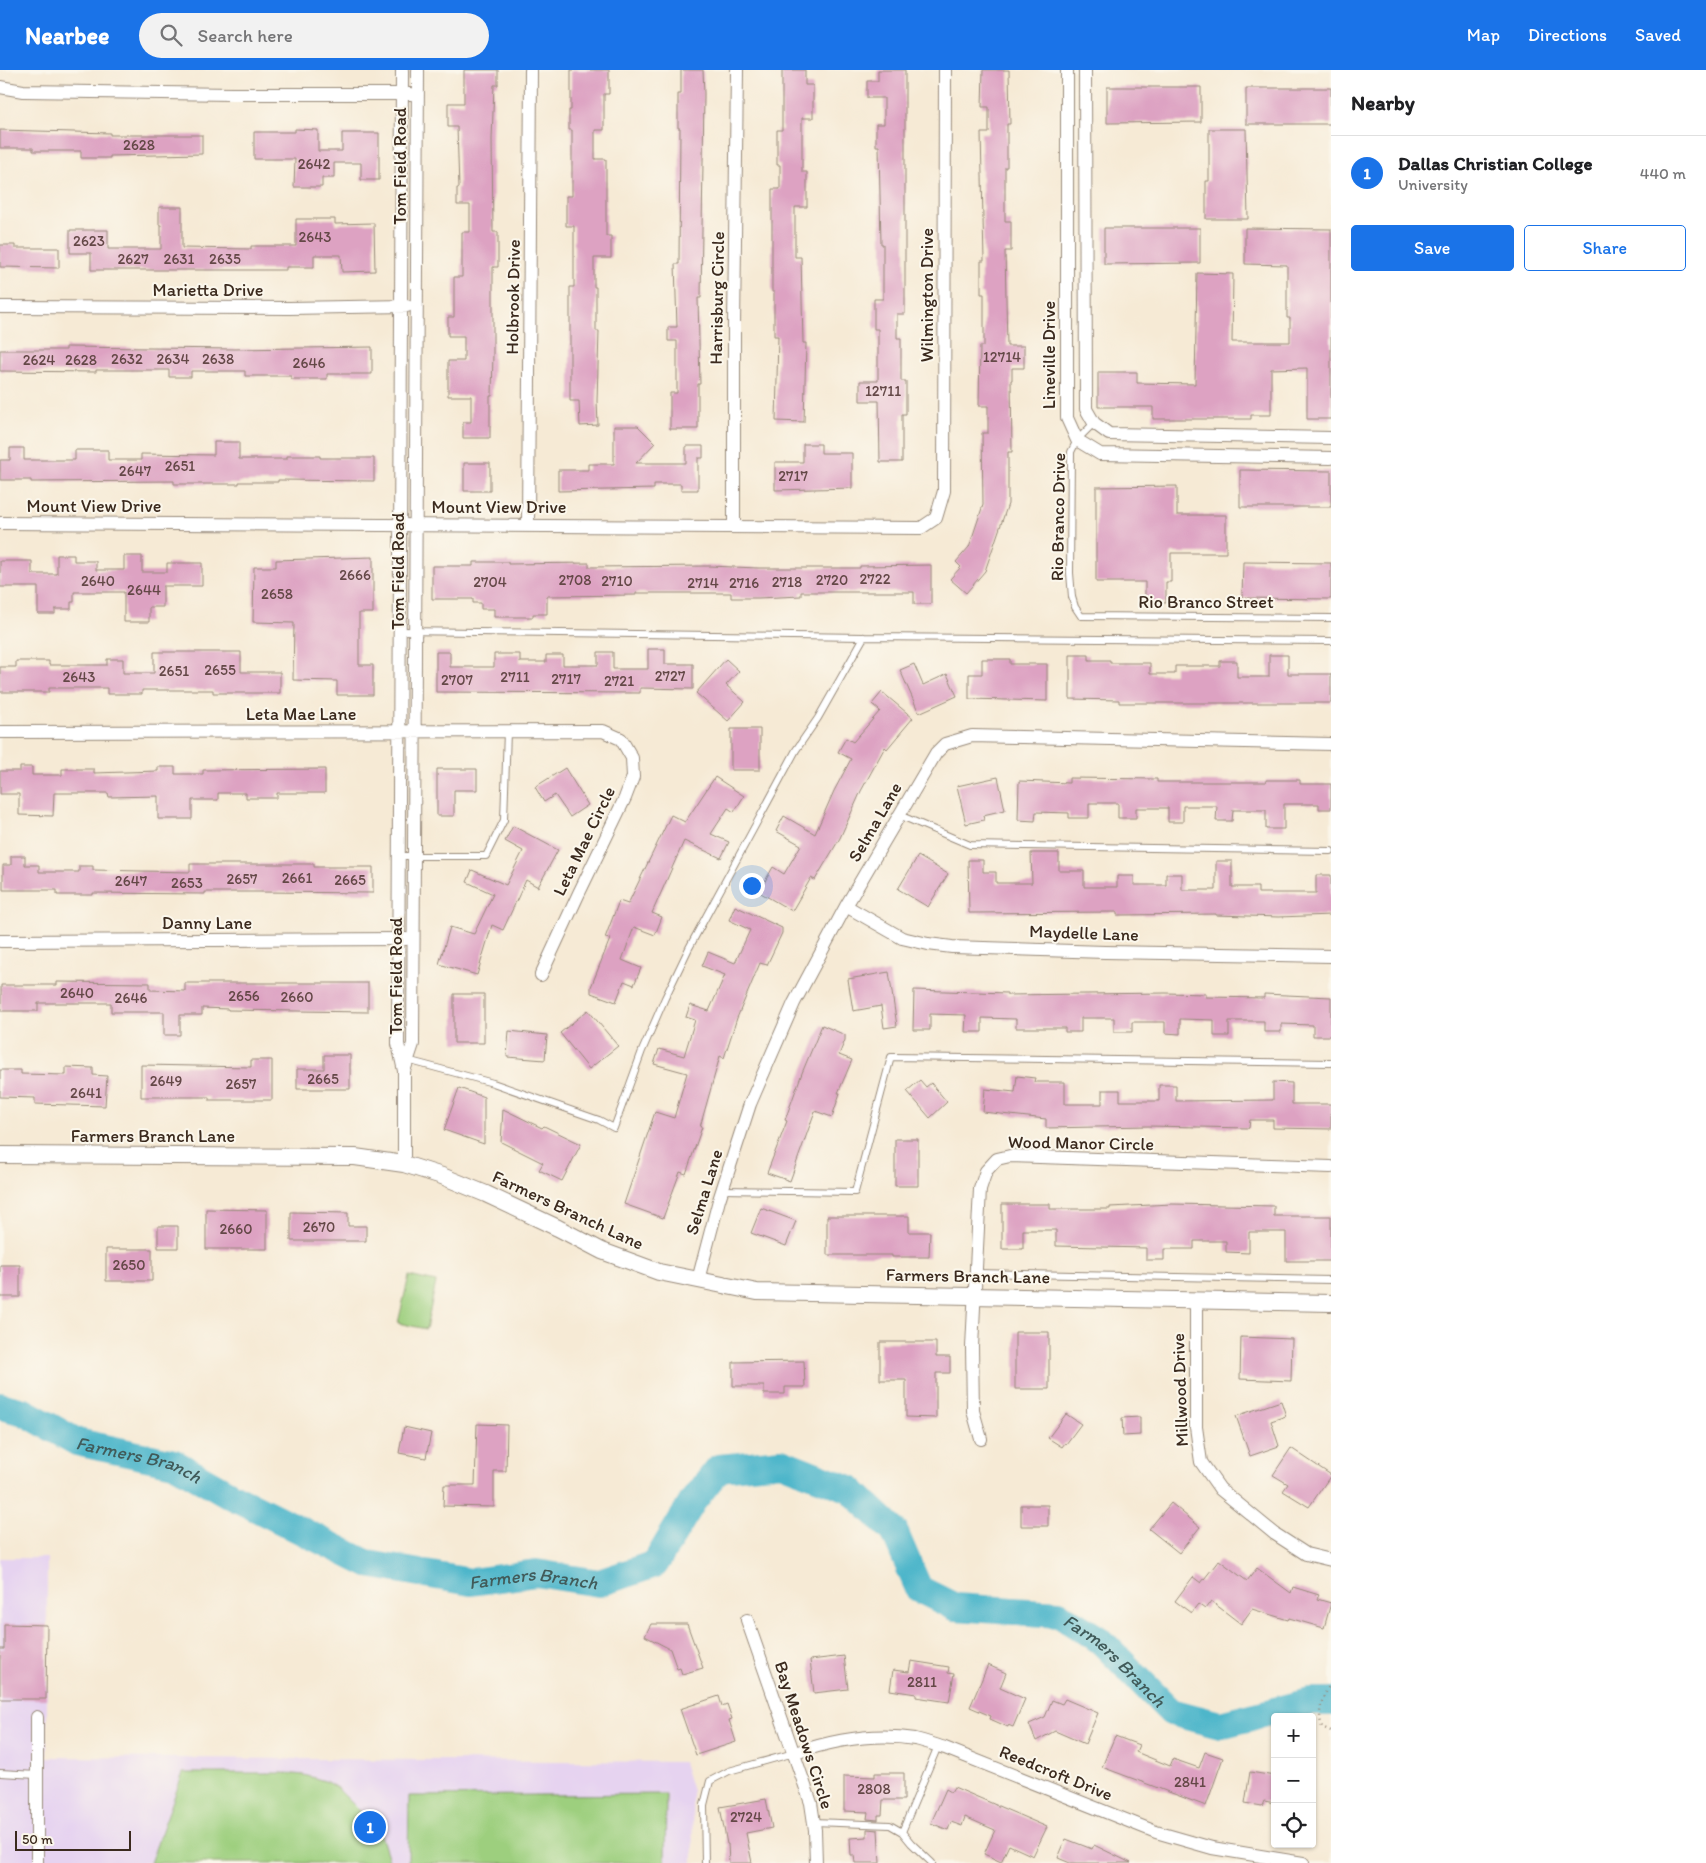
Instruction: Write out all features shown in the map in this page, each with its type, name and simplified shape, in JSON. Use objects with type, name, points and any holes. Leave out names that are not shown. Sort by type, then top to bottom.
[{"type":"street","name":"Tom Field Road","points":[[402,70],[398,1044],[404,1063],[404,1164]]},
{"type":"street","name":"Tom Field Road","points":[[404,1063],[413,1044],[418,70]]},
{"type":"street","name":"Holbrook Drive","points":[[528,525],[532,70]]},
{"type":"street","name":"Harrisburg Circle","points":[[734,526],[737,70]]},
{"type":"street","name":"Wilmington Drive","points":[[936,518],[944,490],[945,70]]},
{"type":"street","name":"Lineville Drive","points":[[1067,70],[1066,418],[1077,440]]},
{"type":"street","name":"Lineville Drive","points":[[1085,70],[1086,408],[1094,423]]},
{"type":"street","points":[[0,87],[33,91],[418,94]]},
{"type":"street","name":"Marietta Drive","points":[[0,306],[289,308],[417,306]]},
{"type":"street","points":[[1094,423],[1109,434],[1331,438]]},
{"type":"street","points":[[1077,440],[1100,454],[1331,458]]},
{"type":"street","name":"Mount View Drive","points":[[0,523],[921,528],[936,518]]},
{"type":"street","name":"Leta Mae Lane","points":[[0,732],[603,731]]},
{"type":"street","name":"Leta Mae Circle","points":[[541,975],[634,777],[632,758],[621,739],[603,731]]},
{"type":"street","name":"Selma Lane","points":[[698,1280],[722,1190],[750,1104],[794,1003],[846,906],[936,753],[944,744],[972,736],[1331,744]]},
{"type":"street","name":"Maydelle Lane","points":[[846,906],[902,938],[952,947],[1331,956]]},
{"type":"street","name":"Danny Lane","points":[[0,941],[414,939]]},
{"type":"street","name":"Farmers Branch Lane","points":[[0,1155],[355,1157],[404,1164],[442,1176],[486,1194],[602,1251],[659,1272],[757,1292],[1331,1303]]},
{"type":"street","name":"Wood Manor Circle","points":[[981,1439],[973,1411],[972,1347],[980,1190],[986,1171],[997,1160],[1010,1156],[1331,1167]]},
{"type":"street","name":"Millwood Drive","points":[[1196,1299],[1196,1428],[1201,1462],[1220,1488],[1275,1534],[1306,1554],[1331,1560]]},
{"type":"street","name":"Bay Meadows Circle","points":[[747,1620],[812,1802],[816,1863]]},
{"type":"street","points":[[37,1717],[37,1863]]},
{"type":"street","name":"Reedcroft Drive","points":[[795,1753],[819,1745],[870,1737],[914,1739],[938,1746],[1156,1832],[1212,1848],[1303,1863]]},
{"type":"lane","name":"Rio Branco Drive","points":[[1081,616],[1075,607],[1072,597],[1070,573],[1071,452],[1077,440],[1094,423]]},
{"type":"lane","name":"Rio Branco Street","points":[[1081,616],[1331,618]]},
{"type":"lane","points":[[400,631],[864,638],[1331,641]]},
{"type":"lane","points":[[404,1063],[493,1084],[599,1120],[614,1128],[642,1051],[689,948],[796,750],[818,718],[864,638]]},
{"type":"lane","points":[[398,856],[486,856],[504,820],[507,731]]},
{"type":"lane","points":[[899,816],[970,846],[1331,850]]},
{"type":"lane","points":[[722,1190],[855,1192],[891,1057],[1331,1062]]},
{"type":"lane","points":[[976,1272],[1331,1280]]},
{"type":"lane","points":[[902,1832],[938,1746]]},
{"type":"lane","points":[[705,1863],[704,1805],[710,1781],[729,1771],[795,1753]]},
{"type":"lane","points":[[0,1773],[37,1775]]},
{"type":"lane","points":[[814,1822],[890,1825],[902,1832],[910,1843],[932,1863]]},
{"type":"path","points":[[1331,1684],[1326,1692],[1318,1716],[1322,1727],[1331,1731]]},
{"type":"shaded area","points":[[0,1558],[47,1558],[47,1757],[683,1762],[692,1791],[693,1863],[0,1863]]},
{"type":"green space","points":[[409,1276],[436,1282],[426,1329],[398,1323]]},
{"type":"green space","points":[[183,1773],[283,1773],[304,1775],[325,1781],[337,1788],[381,1835],[390,1863],[150,1863]]},
{"type":"green space","points":[[666,1794],[665,1863],[408,1863],[409,1796]]},
{"type":"building","points":[[464,70],[498,70],[498,85],[494,85],[492,139],[493,232],[498,232],[498,267],[493,267],[493,353],[490,438],[463,438],[463,422],[471,422],[471,396],[448,396],[448,361],[464,361],[464,336],[448,336],[448,317],[454,317],[454,277],[462,277],[462,232],[470,232],[470,205],[457,205],[457,188],[459,188],[457,127],[448,127],[448,103],[464,103]]},
{"type":"building","points":[[571,70],[609,70],[609,94],[604,94],[604,130],[595,130],[595,159],[606,159],[606,236],[611,236],[611,258],[594,258],[596,331],[599,331],[598,425],[580,426],[579,401],[570,401],[570,287],[574,287],[574,226],[566,226],[566,196],[572,196],[572,130],[569,130]]},
{"type":"building","points":[[681,70],[703,70],[701,298],[698,298],[700,384],[698,384],[698,429],[670,429],[670,393],[677,393],[677,341],[668,341],[668,327],[677,327],[675,264],[679,264],[680,128],[678,128],[678,94],[681,94]]},
{"type":"building","points":[[782,70],[805,70],[805,85],[813,85],[813,118],[802,118],[802,172],[807,172],[807,207],[795,207],[795,257],[801,257],[803,343],[806,343],[804,422],[776,421],[778,336],[774,336],[774,292],[772,292],[772,189],[780,189],[780,165],[777,165],[777,130],[782,130]]},
{"type":"building","points":[[878,70],[905,70],[905,314],[897,314],[897,338],[901,338],[901,381],[906,381],[906,414],[902,414],[902,462],[880,462],[879,401],[860,401],[860,381],[878,381],[878,329],[874,329],[874,299],[883,299],[883,244],[881,244],[879,146],[876,146],[876,124],[884,124],[884,98],[867,98],[867,81],[878,81]]},
{"type":"building","points":[[983,70],[1009,70],[1010,124],[1007,124],[1005,221],[1011,221],[1011,251],[1005,251],[1007,346],[1024,346],[1024,368],[1012,368],[1012,452],[1008,452],[1008,504],[985,571],[966,593],[950,579],[961,567],[956,562],[969,547],[983,505],[982,433],[988,433],[988,406],[979,406],[980,346],[984,346],[984,294],[981,294],[981,261],[984,261],[981,133],[989,133],[989,107],[982,107]]},
{"type":"building","points":[[1107,87],[1201,87],[1201,122],[1107,123]]},
{"type":"building","points":[[1246,88],[1331,88],[1331,124],[1246,124]]},
{"type":"building","points":[[295,129],[318,130],[318,151],[342,151],[342,133],[379,133],[379,180],[361,180],[361,163],[334,163],[334,178],[322,178],[322,187],[294,187],[295,159],[254,159],[254,132],[295,132]]},
{"type":"building","points":[[1209,129],[1246,129],[1248,219],[1206,219],[1206,181],[1209,181]]},
{"type":"building","points":[[0,130],[110,133],[110,135],[202,135],[202,154],[81,158],[81,151],[33,151],[33,148],[0,148]]},
{"type":"building","points":[[159,207],[182,207],[182,248],[251,249],[251,246],[296,246],[296,219],[335,219],[335,224],[374,223],[375,271],[342,272],[341,255],[314,255],[314,267],[286,267],[286,270],[91,270],[91,253],[70,253],[70,230],[108,230],[108,249],[161,249]]},
{"type":"building","points":[[1104,228],[1200,228],[1200,263],[1104,264]]},
{"type":"building","points":[[1245,228],[1331,229],[1331,419],[1307,419],[1307,368],[1271,369],[1271,415],[1251,415],[1251,419],[1153,419],[1153,407],[1098,407],[1098,372],[1137,372],[1137,383],[1195,384],[1197,273],[1233,274],[1232,342],[1290,342],[1290,318],[1287,318],[1287,265],[1245,264]]},
{"type":"building","points":[[0,245],[15,245],[15,248],[59,248],[59,268],[0,267]]},
{"type":"building","points":[[66,347],[234,349],[372,347],[372,374],[327,374],[327,379],[291,379],[291,376],[245,376],[245,371],[191,371],[191,377],[169,377],[169,370],[96,370],[96,372],[0,371],[0,350],[66,350]]},
{"type":"building","points":[[614,426],[638,426],[655,443],[636,463],[686,463],[686,446],[703,446],[703,458],[698,458],[698,490],[681,490],[681,484],[654,484],[654,489],[558,491],[558,470],[588,470],[588,464],[614,464]]},
{"type":"building","points":[[214,442],[239,442],[239,459],[287,459],[287,456],[374,458],[374,481],[278,480],[278,482],[239,482],[239,484],[174,484],[174,481],[31,482],[31,480],[0,480],[0,460],[10,460],[10,448],[24,448],[24,460],[75,460],[75,450],[108,450],[108,460],[141,460],[141,454],[214,455]]},
{"type":"building","points":[[803,444],[821,444],[821,453],[852,453],[852,488],[775,490],[775,462],[803,462]]},
{"type":"building","points":[[464,463],[490,463],[490,491],[464,491]]},
{"type":"building","points":[[1240,470],[1331,471],[1331,507],[1240,507]]},
{"type":"building","points":[[1177,486],[1177,515],[1226,515],[1226,553],[1171,553],[1171,582],[1166,582],[1166,603],[1145,603],[1145,582],[1096,582],[1096,487]]},
{"type":"building","points":[[57,555],[74,555],[74,561],[96,561],[96,570],[124,570],[124,556],[142,556],[142,572],[167,572],[167,563],[202,563],[202,586],[163,586],[163,607],[149,607],[149,622],[124,622],[124,592],[74,592],[74,602],[71,602],[71,609],[55,609],[55,614],[38,614],[38,587],[0,587],[0,561],[32,561],[32,574],[57,574]]},
{"type":"building","points":[[373,557],[373,613],[359,613],[359,665],[373,665],[373,695],[337,695],[337,681],[293,680],[294,623],[253,622],[254,567],[276,567],[276,560]]},
{"type":"building","points":[[473,562],[508,562],[508,564],[589,563],[589,567],[860,568],[860,566],[931,565],[931,604],[914,604],[914,592],[801,592],[801,596],[758,598],[731,598],[731,593],[636,593],[636,595],[547,596],[547,614],[533,614],[533,617],[494,617],[494,609],[481,609],[481,603],[473,603],[473,599],[432,599],[432,566],[473,566]]},
{"type":"building","points":[[1243,562],[1331,563],[1331,599],[1242,598]]},
{"type":"building","points":[[648,649],[665,649],[665,664],[693,664],[693,689],[640,688],[640,693],[436,692],[436,652],[450,652],[450,667],[494,667],[494,654],[520,654],[520,662],[546,662],[546,655],[563,655],[563,665],[598,665],[598,652],[613,652],[613,669],[648,669]]},
{"type":"building","points":[[154,652],[241,652],[241,672],[280,672],[280,693],[213,693],[213,690],[142,690],[142,694],[107,694],[107,688],[49,688],[49,692],[0,692],[0,667],[16,667],[16,661],[49,661],[49,665],[107,665],[107,659],[123,659],[123,673],[154,673]]},
{"type":"building","points":[[1070,655],[1089,655],[1089,660],[1110,660],[1110,663],[1150,663],[1150,674],[1175,674],[1175,666],[1220,666],[1220,661],[1237,661],[1237,677],[1269,677],[1269,655],[1288,655],[1288,674],[1331,674],[1331,703],[1119,703],[1119,700],[1070,699]]},
{"type":"building","points":[[726,659],[739,671],[726,685],[745,702],[728,721],[696,693]]},
{"type":"building","points":[[982,659],[1010,659],[1010,664],[1047,664],[1047,701],[969,699],[969,674],[982,674]]},
{"type":"building","points":[[914,664],[923,685],[947,674],[957,696],[919,713],[900,670]]},
{"type":"building","points":[[882,692],[913,718],[887,749],[885,747],[861,791],[840,838],[815,880],[811,878],[792,911],[759,892],[773,867],[784,874],[801,845],[776,831],[784,816],[815,834],[851,759],[838,752],[846,738],[853,742],[880,711],[872,704]]},
{"type":"building","points":[[731,729],[760,729],[760,770],[731,770]]},
{"type":"building","points":[[20,767],[32,767],[32,775],[62,775],[62,769],[94,769],[94,773],[158,771],[158,767],[175,767],[175,774],[203,774],[203,770],[325,769],[325,793],[277,793],[277,798],[246,798],[246,793],[218,793],[218,800],[192,800],[192,819],[158,819],[158,796],[109,797],[108,793],[54,793],[53,816],[19,815],[19,794],[0,794],[0,771],[20,771]]},
{"type":"building","points":[[565,768],[588,805],[570,817],[555,795],[544,802],[535,787]]},
{"type":"building","points":[[437,769],[477,769],[477,790],[454,790],[454,816],[437,816]]},
{"type":"building","points":[[715,777],[744,796],[734,812],[728,808],[711,834],[729,842],[721,858],[684,841],[652,913],[662,917],[655,935],[634,927],[622,960],[641,968],[634,985],[624,981],[616,1002],[591,993],[591,987],[610,939],[605,938],[619,901],[628,904],[671,815],[685,822]]},
{"type":"building","points":[[998,777],[1005,810],[983,815],[984,820],[966,824],[957,786]]},
{"type":"building","points":[[1069,778],[1157,779],[1157,782],[1266,782],[1266,780],[1300,780],[1300,784],[1331,784],[1331,809],[1319,809],[1319,804],[1284,804],[1284,829],[1266,829],[1266,810],[1233,810],[1232,821],[1216,821],[1217,806],[1183,806],[1183,822],[1168,822],[1168,808],[1136,808],[1136,818],[1118,818],[1118,803],[1089,803],[1089,818],[1069,818],[1069,813],[1036,812],[1035,821],[1018,820],[1019,781],[1069,783]]},
{"type":"building","points":[[513,826],[558,850],[538,887],[526,880],[503,930],[492,925],[477,975],[439,964],[450,927],[474,934],[493,894],[467,882],[472,870],[506,885],[523,851],[505,841]]},
{"type":"building","points":[[1031,853],[1059,853],[1059,871],[1084,871],[1084,887],[1117,887],[1117,876],[1134,876],[1134,885],[1166,885],[1166,874],[1182,874],[1182,890],[1216,890],[1216,861],[1232,861],[1232,887],[1258,887],[1258,893],[1316,893],[1316,875],[1331,875],[1331,915],[1279,917],[1216,914],[1117,915],[1117,912],[969,913],[968,860],[983,860],[983,872],[996,872],[996,883],[1032,883]]},
{"type":"building","points":[[11,856],[25,856],[25,865],[39,865],[39,872],[79,872],[79,866],[93,866],[93,870],[190,872],[190,864],[314,864],[314,867],[373,867],[373,893],[205,892],[205,894],[93,893],[93,895],[57,895],[57,890],[3,890],[3,865],[11,865]]},
{"type":"building","points":[[918,856],[948,874],[928,907],[898,889]]},
{"type":"building","points":[[735,906],[782,928],[782,933],[767,965],[760,963],[737,1018],[724,1058],[720,1056],[700,1127],[702,1127],[686,1174],[680,1172],[663,1218],[624,1204],[655,1112],[674,1118],[687,1073],[654,1064],[659,1049],[684,1056],[695,1020],[686,1017],[690,1005],[709,1011],[725,975],[702,966],[708,952],[735,963],[750,930],[729,920]]},
{"type":"building","points":[[889,972],[897,1026],[884,1028],[881,1006],[853,1011],[848,979]]},
{"type":"building","points":[[57,982],[150,983],[150,990],[185,991],[185,983],[368,983],[368,1012],[202,1008],[202,1015],[180,1015],[180,1035],[164,1035],[164,1012],[111,1012],[111,1003],[38,1003],[38,1011],[1,1011],[1,985],[57,985]]},
{"type":"building","points":[[914,990],[1007,993],[1007,995],[1166,993],[1206,994],[1206,997],[1264,998],[1264,994],[1331,997],[1331,1036],[1313,1036],[1313,1025],[1281,1024],[1281,1032],[1264,1032],[1264,1021],[1229,1021],[1229,1036],[1214,1036],[1214,1020],[1180,1019],[1180,1034],[1165,1033],[1165,1022],[1132,1022],[1132,1032],[1114,1032],[1114,1018],[1081,1018],[1081,1032],[1065,1032],[1065,1028],[1016,1028],[1016,1019],[982,1018],[982,1032],[965,1032],[966,1015],[930,1014],[930,1030],[913,1030]]},
{"type":"building","points":[[454,994],[484,994],[484,1043],[454,1043]]},
{"type":"building","points":[[588,1010],[618,1046],[589,1069],[560,1033]]},
{"type":"building","points":[[822,1025],[845,1035],[839,1055],[852,1060],[838,1093],[840,1093],[832,1117],[815,1111],[790,1181],[767,1173],[787,1121],[785,1120],[802,1073]]},
{"type":"building","points":[[509,1031],[547,1035],[545,1060],[507,1057]]},
{"type":"building","points":[[324,1055],[350,1055],[350,1089],[297,1089],[297,1069],[324,1069]]},
{"type":"building","points":[[251,1060],[272,1060],[272,1100],[209,1100],[209,1097],[141,1097],[141,1065],[251,1067]]},
{"type":"building","points":[[66,1067],[93,1068],[93,1075],[107,1076],[105,1106],[35,1104],[35,1098],[0,1097],[0,1070],[21,1070],[21,1074],[66,1075]]},
{"type":"building","points":[[1017,1076],[1035,1078],[1034,1082],[1065,1082],[1065,1104],[1102,1104],[1102,1090],[1120,1090],[1120,1101],[1159,1101],[1159,1085],[1176,1085],[1176,1101],[1273,1100],[1273,1082],[1292,1083],[1292,1104],[1331,1104],[1331,1129],[1273,1128],[1273,1120],[1250,1120],[1249,1128],[1148,1126],[1046,1128],[1046,1119],[983,1112],[985,1089],[1015,1092]]},
{"type":"building","points":[[920,1080],[926,1087],[931,1083],[947,1102],[930,1118],[907,1091]]},
{"type":"building","points":[[459,1088],[484,1097],[484,1144],[444,1130]]},
{"type":"building","points":[[503,1109],[581,1144],[562,1181],[539,1170],[543,1163],[501,1142]]},
{"type":"building","points":[[895,1139],[918,1139],[918,1186],[895,1186]]},
{"type":"building","points":[[1002,1204],[1050,1204],[1050,1209],[1110,1209],[1110,1207],[1172,1204],[1274,1206],[1274,1216],[1331,1216],[1331,1261],[1286,1261],[1286,1232],[1249,1232],[1249,1253],[1226,1252],[1226,1241],[1194,1241],[1194,1249],[1164,1249],[1164,1260],[1146,1260],[1146,1248],[1056,1246],[1056,1230],[1023,1230],[1023,1249],[1002,1249]]},
{"type":"building","points":[[761,1208],[796,1221],[786,1246],[751,1233]]},
{"type":"building","points":[[206,1209],[267,1210],[267,1249],[206,1249]]},
{"type":"building","points":[[291,1212],[348,1213],[348,1226],[366,1226],[366,1241],[291,1241]]},
{"type":"building","points":[[827,1216],[909,1216],[909,1232],[930,1232],[929,1257],[827,1255]]},
{"type":"building","points":[[158,1226],[178,1226],[178,1248],[158,1248]]},
{"type":"building","points":[[106,1249],[152,1249],[152,1281],[106,1281]]},
{"type":"building","points":[[0,1265],[20,1265],[20,1297],[0,1297]]},
{"type":"building","points":[[1015,1332],[1049,1332],[1049,1389],[1015,1389]]},
{"type":"building","points":[[1241,1337],[1292,1339],[1291,1381],[1240,1379]]},
{"type":"building","points":[[880,1342],[936,1342],[936,1357],[950,1357],[950,1373],[936,1373],[936,1418],[906,1417],[906,1380],[880,1380]]},
{"type":"building","points":[[804,1361],[805,1387],[785,1387],[785,1394],[764,1394],[764,1386],[733,1386],[733,1362]]},
{"type":"building","points":[[1281,1401],[1286,1416],[1271,1421],[1279,1446],[1250,1456],[1236,1416]]},
{"type":"building","points":[[1066,1414],[1081,1424],[1062,1447],[1048,1438]]},
{"type":"building","points":[[1140,1417],[1140,1435],[1123,1436],[1122,1418]]},
{"type":"building","points":[[477,1424],[507,1425],[506,1471],[494,1471],[494,1507],[443,1506],[444,1485],[475,1485]]},
{"type":"building","points":[[404,1427],[431,1433],[426,1458],[399,1453]]},
{"type":"building","points":[[1291,1448],[1331,1475],[1309,1507],[1283,1491],[1288,1484],[1273,1475]]},
{"type":"building","points":[[1171,1503],[1200,1527],[1179,1553],[1149,1529]]},
{"type":"building","points":[[1021,1505],[1048,1505],[1048,1526],[1021,1526]]},
{"type":"building","points":[[1219,1560],[1247,1581],[1257,1568],[1291,1593],[1293,1587],[1319,1595],[1317,1599],[1331,1603],[1324,1628],[1252,1609],[1241,1624],[1211,1601],[1205,1609],[1198,1604],[1191,1613],[1175,1601],[1193,1577],[1201,1583]]},
{"type":"building","points":[[4,1624],[47,1625],[46,1699],[0,1699],[0,1649],[4,1649]]},
{"type":"building","points":[[651,1624],[687,1624],[703,1668],[682,1674],[680,1668],[677,1669],[670,1649],[645,1636]]},
{"type":"building","points":[[844,1656],[848,1689],[814,1693],[810,1660]]},
{"type":"building","points":[[911,1661],[949,1667],[948,1673],[954,1674],[949,1702],[916,1697],[916,1694],[890,1690],[893,1670],[909,1672]]},
{"type":"building","points":[[988,1665],[1006,1673],[1000,1688],[1025,1699],[1013,1727],[1008,1725],[1008,1727],[990,1719],[991,1716],[970,1707]]},
{"type":"building","points":[[719,1696],[722,1706],[727,1704],[732,1719],[729,1720],[736,1742],[696,1755],[680,1709]]},
{"type":"building","points":[[1065,1699],[1098,1713],[1085,1744],[1055,1731],[1036,1741],[1029,1724],[1045,1717],[1052,1700],[1062,1704]]},
{"type":"building","points":[[1115,1736],[1139,1745],[1136,1752],[1170,1766],[1173,1759],[1199,1768],[1205,1752],[1223,1758],[1206,1806],[1102,1767]]},
{"type":"building","points":[[1250,1772],[1271,1775],[1271,1802],[1264,1801],[1262,1806],[1245,1803]]},
{"type":"building","points":[[875,1773],[904,1773],[904,1800],[883,1800],[882,1815],[878,1815],[878,1820],[867,1819],[868,1812],[844,1811],[844,1776],[875,1777]]},
{"type":"building","points":[[954,1787],[1047,1827],[1033,1856],[1009,1845],[1001,1862],[984,1854],[995,1830],[965,1817],[962,1826],[951,1822],[948,1830],[931,1823],[946,1789],[951,1792]]},
{"type":"building","points":[[766,1799],[772,1828],[746,1833],[752,1863],[729,1863],[728,1844],[720,1807]]},
{"type":"building","points":[[867,1829],[878,1830],[880,1863],[855,1863],[854,1855],[851,1855],[850,1838],[867,1837]]},
{"type":"building","points":[[1066,1839],[1092,1849],[1094,1845],[1131,1863],[1070,1863],[1058,1858]]},
{"type":"waterway","name":"Farmers Branch","points":[[0,1406],[24,1412],[77,1442],[174,1463],[230,1495],[368,1564],[471,1582],[536,1573],[599,1583],[655,1564],[693,1501],[719,1468],[781,1462],[850,1489],[894,1531],[919,1589],[955,1607],[1059,1614],[1101,1641],[1171,1712],[1220,1725],[1310,1702],[1331,1702]]},
{"type":"place","name":"Dallas Christian College","points":[[370,1827]]}]
